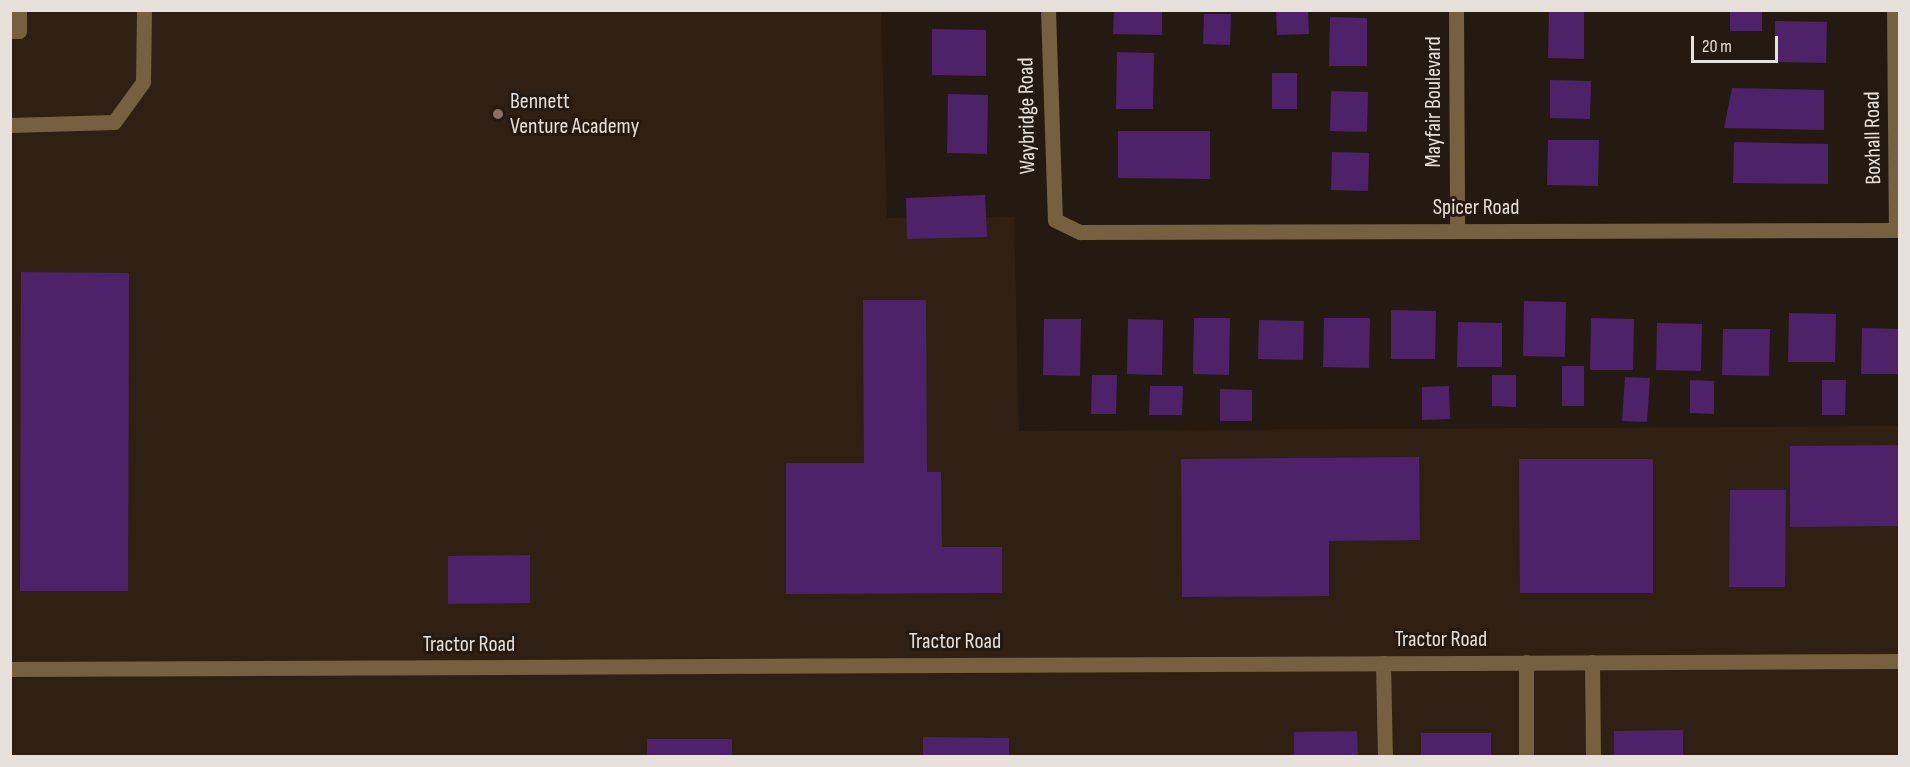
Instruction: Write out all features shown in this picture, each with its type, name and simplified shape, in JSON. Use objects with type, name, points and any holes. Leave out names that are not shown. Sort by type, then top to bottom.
[{"type":"street","points":[[10,31],[19,31],[19,10]]},
{"type":"street","points":[[10,125],[114,122],[143,82],[144,10]]},
{"type":"street","name":"Waybridge Road","points":[[1048,10],[1055,220]]},
{"type":"street","name":"Mayfair Boulevard","points":[[1456,10],[1457,230]]},
{"type":"street","name":"Boxhall Road","points":[[1894,10],[1898,230]]},
{"type":"street","name":"Spicer Road","points":[[1055,220],[1080,232],[1898,230]]},
{"type":"street","name":"Tractor Road","points":[[10,669],[1899,661]]},
{"type":"street","points":[[1526,662],[1526,756]]},
{"type":"street","points":[[1592,662],[1593,756]]},
{"type":"street","points":[[1383,663],[1385,756]]},
{"type":"shaded area","points":[[10,11],[881,11],[887,218],[1014,217],[1019,431],[1899,426],[1899,756],[11,756]]},
{"type":"building","points":[[1114,10],[1162,10],[1162,35],[1113,34]]},
{"type":"building","points":[[1276,10],[1308,10],[1309,34],[1277,35]]},
{"type":"building","points":[[1730,10],[1762,10],[1762,31],[1730,31]]},
{"type":"building","points":[[1549,11],[1584,12],[1584,59],[1548,58]]},
{"type":"building","points":[[1204,14],[1231,14],[1230,45],[1203,44]]},
{"type":"building","points":[[1330,17],[1367,18],[1367,66],[1329,66]]},
{"type":"building","points":[[1775,21],[1827,22],[1826,63],[1775,62]]},
{"type":"building","points":[[932,29],[986,30],[986,76],[932,75]]},
{"type":"building","points":[[1117,52],[1154,53],[1153,109],[1116,109]]},
{"type":"building","points":[[1272,73],[1297,73],[1297,109],[1272,109]]},
{"type":"building","points":[[1550,80],[1591,81],[1590,119],[1550,118]]},
{"type":"building","points":[[1732,88],[1824,90],[1824,130],[1724,128]]},
{"type":"building","points":[[1331,91],[1368,92],[1367,132],[1330,131]]},
{"type":"building","points":[[948,94],[988,95],[987,154],[947,153]]},
{"type":"building","points":[[1118,131],[1210,131],[1210,179],[1118,178]]},
{"type":"building","points":[[1548,140],[1599,140],[1598,186],[1547,185]]},
{"type":"building","points":[[1734,142],[1828,144],[1828,184],[1733,183]]},
{"type":"building","points":[[1332,152],[1369,153],[1368,191],[1331,190]]},
{"type":"building","points":[[985,195],[987,237],[907,239],[906,198]]},
{"type":"building","points":[[21,272],[129,273],[128,591],[20,591]]},
{"type":"building","points":[[863,300],[926,300],[927,472],[941,472],[942,547],[1002,547],[1002,593],[786,594],[786,463],[864,463]]},
{"type":"building","points":[[1524,301],[1566,302],[1565,357],[1523,356]]},
{"type":"building","points":[[1391,310],[1436,311],[1435,359],[1391,359]]},
{"type":"building","points":[[1789,313],[1836,314],[1835,362],[1788,362]]},
{"type":"building","points":[[1194,318],[1230,318],[1229,375],[1193,374]]},
{"type":"building","points":[[1324,318],[1370,318],[1369,368],[1323,367]]},
{"type":"building","points":[[1591,318],[1634,319],[1633,370],[1590,370]]},
{"type":"building","points":[[1044,319],[1081,319],[1080,376],[1043,375]]},
{"type":"building","points":[[1128,319],[1163,320],[1162,375],[1127,374]]},
{"type":"building","points":[[1259,320],[1304,321],[1303,360],[1258,359]]},
{"type":"building","points":[[1458,322],[1502,323],[1502,367],[1457,367]]},
{"type":"building","points":[[1657,323],[1702,324],[1701,371],[1656,370]]},
{"type":"building","points":[[1862,328],[1900,329],[1900,374],[1861,374]]},
{"type":"building","points":[[1723,329],[1770,329],[1769,376],[1722,375]]},
{"type":"building","points":[[1562,366],[1584,366],[1584,406],[1562,406]]},
{"type":"building","points":[[1092,375],[1117,375],[1116,414],[1091,414]]},
{"type":"building","points":[[1492,375],[1516,375],[1516,407],[1492,406]]},
{"type":"building","points":[[1625,377],[1650,378],[1647,422],[1622,421]]},
{"type":"building","points":[[1690,380],[1714,381],[1714,414],[1690,413]]},
{"type":"building","points":[[1822,380],[1846,380],[1845,415],[1822,415]]},
{"type":"building","points":[[1150,386],[1183,386],[1182,415],[1149,415]]},
{"type":"building","points":[[1449,386],[1450,419],[1422,420],[1422,387]]},
{"type":"building","points":[[1220,389],[1252,390],[1252,421],[1220,421]]},
{"type":"building","points":[[1900,445],[1900,526],[1790,527],[1790,446]]},
{"type":"building","points":[[1419,457],[1420,540],[1329,541],[1329,596],[1182,597],[1181,459]]},
{"type":"building","points":[[1519,459],[1653,459],[1653,593],[1520,593]]},
{"type":"building","points":[[1730,490],[1786,490],[1785,587],[1729,587]]},
{"type":"building","points":[[530,555],[530,603],[448,604],[448,556]]},
{"type":"building","points":[[1683,730],[1683,756],[1614,756],[1614,731]]},
{"type":"building","points":[[1357,731],[1358,756],[1294,756],[1294,732]]},
{"type":"building","points":[[1421,733],[1491,733],[1491,756],[1421,756]]},
{"type":"building","points":[[923,737],[1009,738],[1009,756],[923,756]]},
{"type":"building","points":[[647,739],[732,739],[732,756],[647,756]]},
{"type":"place","name":"Bennett Venture Academy","points":[[498,114]]}]
